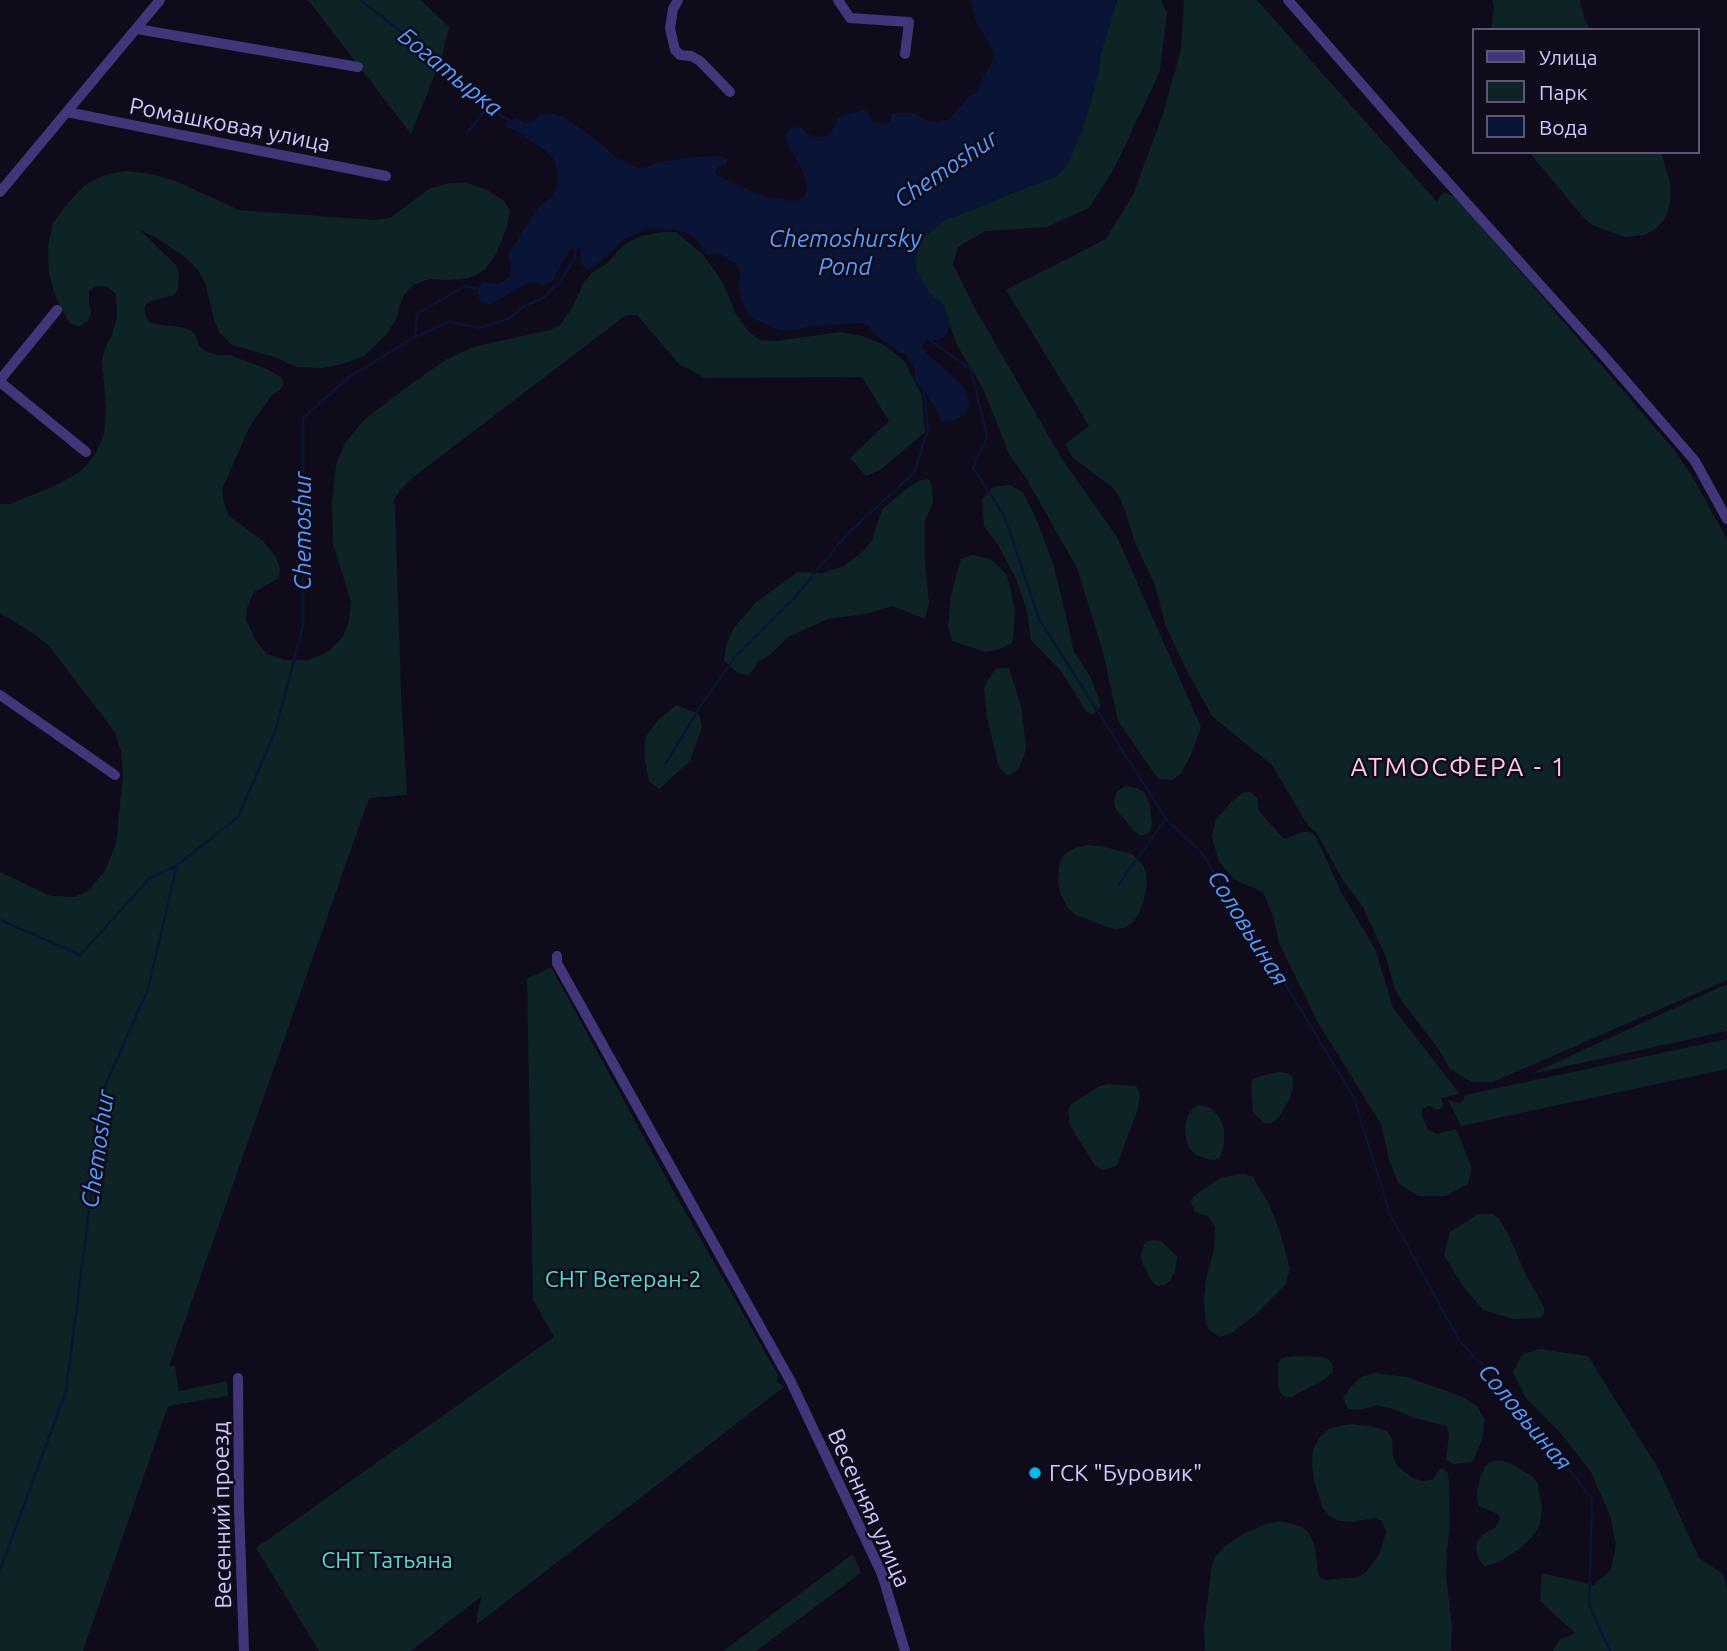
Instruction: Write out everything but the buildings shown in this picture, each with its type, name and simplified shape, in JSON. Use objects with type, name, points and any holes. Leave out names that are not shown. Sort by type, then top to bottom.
[{"type":"street","points":[[0,192],[160,0]]},
{"type":"street","points":[[678,0],[673,9],[670,28],[675,50],[700,61],[730,92]]},
{"type":"street","points":[[838,0],[850,18],[909,22],[905,54]]},
{"type":"street","points":[[1288,0],[1695,461],[1727,519]]},
{"type":"street","points":[[137,29],[358,67]]},
{"type":"street","name":"Ромашковая улица","points":[[67,112],[386,176]]},
{"type":"street","points":[[57,310],[0,381],[86,453]]},
{"type":"street","points":[[0,695],[115,775]]},
{"type":"street","name":"Весенняя улица","points":[[556,956],[563,975],[791,1382],[882,1574],[905,1651]]},
{"type":"street","name":"Весенний проезд","points":[[238,1378],[244,1651]]},
{"type":"green space","points":[[308,0],[421,0],[449,27],[442,57],[411,134]]},
{"type":"green space","points":[[1117,0],[1161,0],[1167,13],[1160,71],[1115,167],[1089,208],[1047,227],[985,231],[958,247],[953,264],[972,303],[1062,459],[1117,537],[1201,727],[1191,755],[1181,773],[1173,780],[1158,779],[1118,721],[1103,652],[1077,568],[1026,478],[1009,454],[983,388],[958,347],[948,315],[943,305],[929,293],[921,280],[915,260],[920,240],[945,220],[1058,175],[1083,128],[1098,74],[1101,52]]},
{"type":"green space","points":[[1184,0],[1257,0],[1437,202],[1441,194],[1446,193],[1457,198],[1675,451],[1727,539],[1727,980],[1493,1082],[1471,1082],[1450,1069],[1438,1048],[1395,990],[1386,957],[1362,905],[1344,882],[1316,832],[1308,826],[1272,765],[1212,716],[1165,624],[1155,585],[1136,545],[1119,496],[1112,487],[1073,458],[1065,444],[1089,426],[1006,290],[1106,239],[1133,195],[1163,114],[1181,49]]},
{"type":"green space","points":[[1492,0],[1580,0],[1589,28],[1491,28],[1494,6]]},
{"type":"green space","points":[[1531,154],[1662,154],[1670,182],[1670,203],[1666,217],[1656,229],[1644,235],[1625,237],[1594,226],[1583,217]]},
{"type":"green space","points":[[126,171],[152,174],[178,182],[239,210],[374,220],[390,218],[429,189],[449,183],[468,183],[487,190],[504,201],[510,211],[507,227],[496,254],[485,270],[469,278],[429,279],[413,285],[403,296],[396,319],[387,334],[364,356],[322,368],[297,367],[232,345],[219,332],[206,285],[198,270],[186,258],[139,229],[176,265],[179,274],[178,290],[174,295],[146,304],[144,309],[149,322],[190,330],[195,334],[199,346],[207,352],[230,355],[269,370],[284,383],[250,426],[222,489],[229,516],[263,541],[275,556],[280,568],[279,578],[254,592],[247,608],[246,620],[256,641],[267,654],[284,660],[309,660],[329,651],[343,637],[349,620],[351,601],[333,544],[332,502],[336,465],[345,443],[364,420],[447,359],[473,347],[550,330],[560,325],[592,273],[606,264],[624,245],[641,236],[676,232],[703,255],[726,289],[735,313],[748,331],[760,340],[776,341],[840,332],[863,336],[884,345],[904,361],[922,396],[925,432],[879,471],[866,476],[850,458],[889,421],[862,377],[705,378],[679,364],[637,315],[626,315],[401,489],[394,500],[407,795],[369,798],[169,1366],[175,1366],[179,1391],[227,1381],[228,1396],[168,1406],[83,1651],[0,1651],[0,872],[51,896],[75,897],[88,891],[105,871],[116,844],[123,774],[121,751],[114,731],[49,646],[0,613],[0,504],[10,504],[59,484],[81,471],[96,453],[104,434],[106,407],[102,360],[117,317],[116,294],[107,287],[97,286],[89,291],[91,312],[88,321],[80,326],[70,324],[57,301],[49,274],[48,246],[53,223],[85,185],[104,175]]},
{"type":"green space","points":[[929,479],[933,503],[925,520],[929,602],[925,619],[893,606],[865,614],[828,619],[788,637],[770,655],[759,661],[749,675],[738,673],[724,661],[727,643],[734,628],[756,602],[798,572],[823,573],[844,566],[872,541],[882,509],[909,487]]},
{"type":"green space","points":[[1010,485],[1023,492],[1053,564],[1074,652],[1090,676],[1101,706],[1093,715],[1085,711],[1060,670],[1031,640],[1027,610],[1016,579],[998,545],[984,526],[982,500],[993,487]]},
{"type":"green space","points":[[972,555],[991,559],[1007,575],[1015,610],[1014,628],[1012,643],[1000,649],[986,652],[952,641],[948,627],[951,595],[961,559]]},
{"type":"green space","points":[[996,668],[1009,668],[1021,706],[1026,746],[1018,770],[1008,776],[999,767],[987,718],[984,687]]},
{"type":"green space","points":[[676,705],[699,714],[702,727],[690,761],[659,789],[649,781],[645,761],[645,738],[658,720]]},
{"type":"green space","points":[[1126,786],[1144,792],[1150,805],[1152,826],[1150,832],[1144,835],[1134,831],[1115,808],[1117,791]]},
{"type":"green space","points":[[1251,792],[1257,798],[1259,811],[1284,839],[1303,832],[1310,832],[1316,837],[1341,892],[1376,951],[1393,1008],[1460,1094],[1441,1098],[1444,1105],[1440,1109],[1429,1106],[1422,1109],[1428,1130],[1437,1134],[1456,1129],[1472,1169],[1468,1184],[1446,1196],[1418,1196],[1398,1183],[1381,1124],[1317,1021],[1279,943],[1273,916],[1263,892],[1235,880],[1219,862],[1212,837],[1215,821],[1231,802],[1243,793]]},
{"type":"green space","points":[[1090,845],[1132,854],[1143,865],[1147,886],[1143,903],[1132,923],[1124,928],[1107,927],[1076,915],[1067,907],[1060,893],[1060,861],[1066,853],[1077,847]]},
{"type":"green space","points":[[551,967],[778,1375],[777,1383],[785,1386],[476,1625],[482,1596],[411,1651],[319,1651],[256,1548],[554,1337],[533,1300],[527,979]]},
{"type":"green space","points":[[1727,984],[1727,1031],[1531,1074]]},
{"type":"green space","points":[[1727,1039],[1727,1069],[1461,1126],[1448,1100],[1459,1103],[1463,1102],[1465,1095]]},
{"type":"green space","points":[[1280,1072],[1288,1073],[1293,1078],[1290,1098],[1278,1119],[1264,1123],[1253,1112],[1252,1080]]},
{"type":"green space","points":[[1108,1084],[1136,1086],[1140,1098],[1116,1166],[1104,1170],[1096,1167],[1070,1126],[1068,1110],[1071,1104]]},
{"type":"green space","points":[[1199,1105],[1212,1109],[1224,1129],[1222,1152],[1219,1158],[1214,1160],[1196,1155],[1186,1140],[1187,1117],[1193,1108]]},
{"type":"green space","points":[[1239,1174],[1253,1177],[1269,1204],[1290,1269],[1285,1285],[1255,1315],[1232,1333],[1220,1337],[1209,1330],[1206,1323],[1204,1299],[1206,1278],[1214,1250],[1215,1228],[1207,1216],[1195,1212],[1191,1203],[1193,1197],[1209,1185],[1221,1178]]},
{"type":"green space","points":[[1478,1214],[1493,1214],[1499,1219],[1544,1307],[1541,1318],[1513,1319],[1483,1310],[1460,1282],[1444,1255],[1450,1232]]},
{"type":"green space","points":[[1154,1240],[1161,1241],[1177,1256],[1175,1271],[1170,1281],[1158,1286],[1153,1283],[1142,1263],[1141,1255],[1144,1244]]},
{"type":"green space","points":[[1540,1349],[1588,1356],[1659,1470],[1699,1558],[1723,1574],[1727,1588],[1727,1651],[1553,1651],[1559,1640],[1575,1633],[1540,1601],[1542,1573],[1593,1585],[1611,1570],[1616,1544],[1610,1516],[1591,1472],[1563,1436],[1525,1397],[1513,1372],[1523,1354]]},
{"type":"green space","points":[[1297,1356],[1322,1357],[1329,1360],[1333,1372],[1322,1381],[1291,1397],[1285,1397],[1278,1386],[1278,1364],[1281,1359]]},
{"type":"green space","points":[[1376,1373],[1407,1377],[1463,1397],[1477,1406],[1485,1420],[1482,1441],[1472,1462],[1454,1464],[1446,1460],[1449,1434],[1447,1426],[1377,1405],[1360,1410],[1348,1409],[1343,1398],[1349,1389],[1361,1377]]},
{"type":"green space","points":[[1352,1424],[1388,1432],[1397,1466],[1413,1478],[1430,1480],[1439,1469],[1447,1472],[1450,1526],[1446,1576],[1452,1625],[1451,1651],[1205,1651],[1204,1628],[1212,1565],[1225,1546],[1243,1534],[1280,1521],[1302,1527],[1309,1533],[1315,1546],[1318,1574],[1321,1579],[1326,1580],[1358,1577],[1365,1573],[1379,1555],[1386,1532],[1382,1521],[1375,1518],[1339,1521],[1329,1516],[1323,1508],[1314,1481],[1313,1450],[1319,1438],[1330,1428]]},
{"type":"green space","points":[[1495,1461],[1512,1464],[1533,1477],[1538,1484],[1542,1508],[1540,1525],[1533,1536],[1501,1561],[1485,1566],[1479,1560],[1477,1542],[1482,1535],[1496,1527],[1500,1518],[1498,1514],[1479,1506],[1477,1491],[1485,1467]]},
{"type":"green space","points":[[853,1554],[861,1573],[756,1651],[723,1651]]},
{"type":"water","name":"Chemoshursky Pond","points":[[969,0],[1117,0],[1101,52],[1098,74],[1083,128],[1067,167],[1045,181],[945,220],[920,240],[915,260],[916,270],[929,293],[943,305],[950,326],[945,337],[926,340],[922,347],[965,388],[969,405],[966,414],[953,421],[942,422],[924,390],[915,381],[915,369],[905,353],[900,353],[872,332],[870,326],[862,323],[779,330],[756,320],[748,314],[741,299],[738,282],[741,277],[737,265],[718,253],[708,255],[690,234],[675,230],[647,229],[637,233],[621,242],[589,269],[580,264],[581,249],[576,248],[570,251],[552,282],[544,285],[529,282],[497,301],[486,305],[480,301],[478,294],[484,282],[498,284],[510,276],[509,252],[540,205],[551,197],[558,179],[553,158],[522,134],[503,125],[516,117],[525,124],[534,121],[541,114],[566,118],[615,157],[638,168],[694,157],[721,156],[727,159],[726,165],[718,167],[715,174],[762,196],[793,201],[805,197],[807,187],[804,174],[786,141],[788,130],[801,127],[815,137],[824,137],[831,133],[838,118],[865,110],[873,122],[890,123],[892,114],[914,113],[928,121],[938,122],[949,119],[970,96],[977,93],[994,57],[992,48],[976,22]]},
{"type":"waterway","name":"Богатырка","points":[[360,0],[429,53],[487,108],[513,122]]},
{"type":"waterway","points":[[467,133],[487,108]]},
{"type":"waterway","points":[[415,337],[449,322],[480,328],[510,318],[524,306],[543,298],[562,279],[575,257],[576,247]]},
{"type":"waterway","name":"Chemoshur","points":[[0,1570],[66,1391],[105,1086],[148,989],[177,865],[238,817],[275,732],[303,626],[303,418],[349,377],[415,337],[417,314],[465,286],[480,290]]},
{"type":"waterway","name":"Соловьиная","points":[[927,338],[971,370],[987,436],[973,468],[1004,515],[1039,619],[1166,819],[1201,852],[1269,957],[1354,1098],[1390,1214],[1459,1340],[1523,1410],[1592,1499],[1589,1605],[1610,1651]]},
{"type":"waterway","points":[[666,763],[734,658],[796,596],[846,535],[914,473],[928,430],[924,390]]},
{"type":"waterway","points":[[1119,884],[1166,819]]},
{"type":"waterway","points":[[0,920],[80,955],[150,878],[176,866]]},
{"type":"place","name":"ГСК \"Буровик\"","points":[[1035,1473]]},
{"type":"district","name":"АТМОСФЕРА - 1","points":[[1459,767]]},
{"type":"park label","name":"СНТ Ветеран-2","points":[[623,1279]]},
{"type":"park label","name":"СНТ Татьяна","points":[[387,1560]]}]
